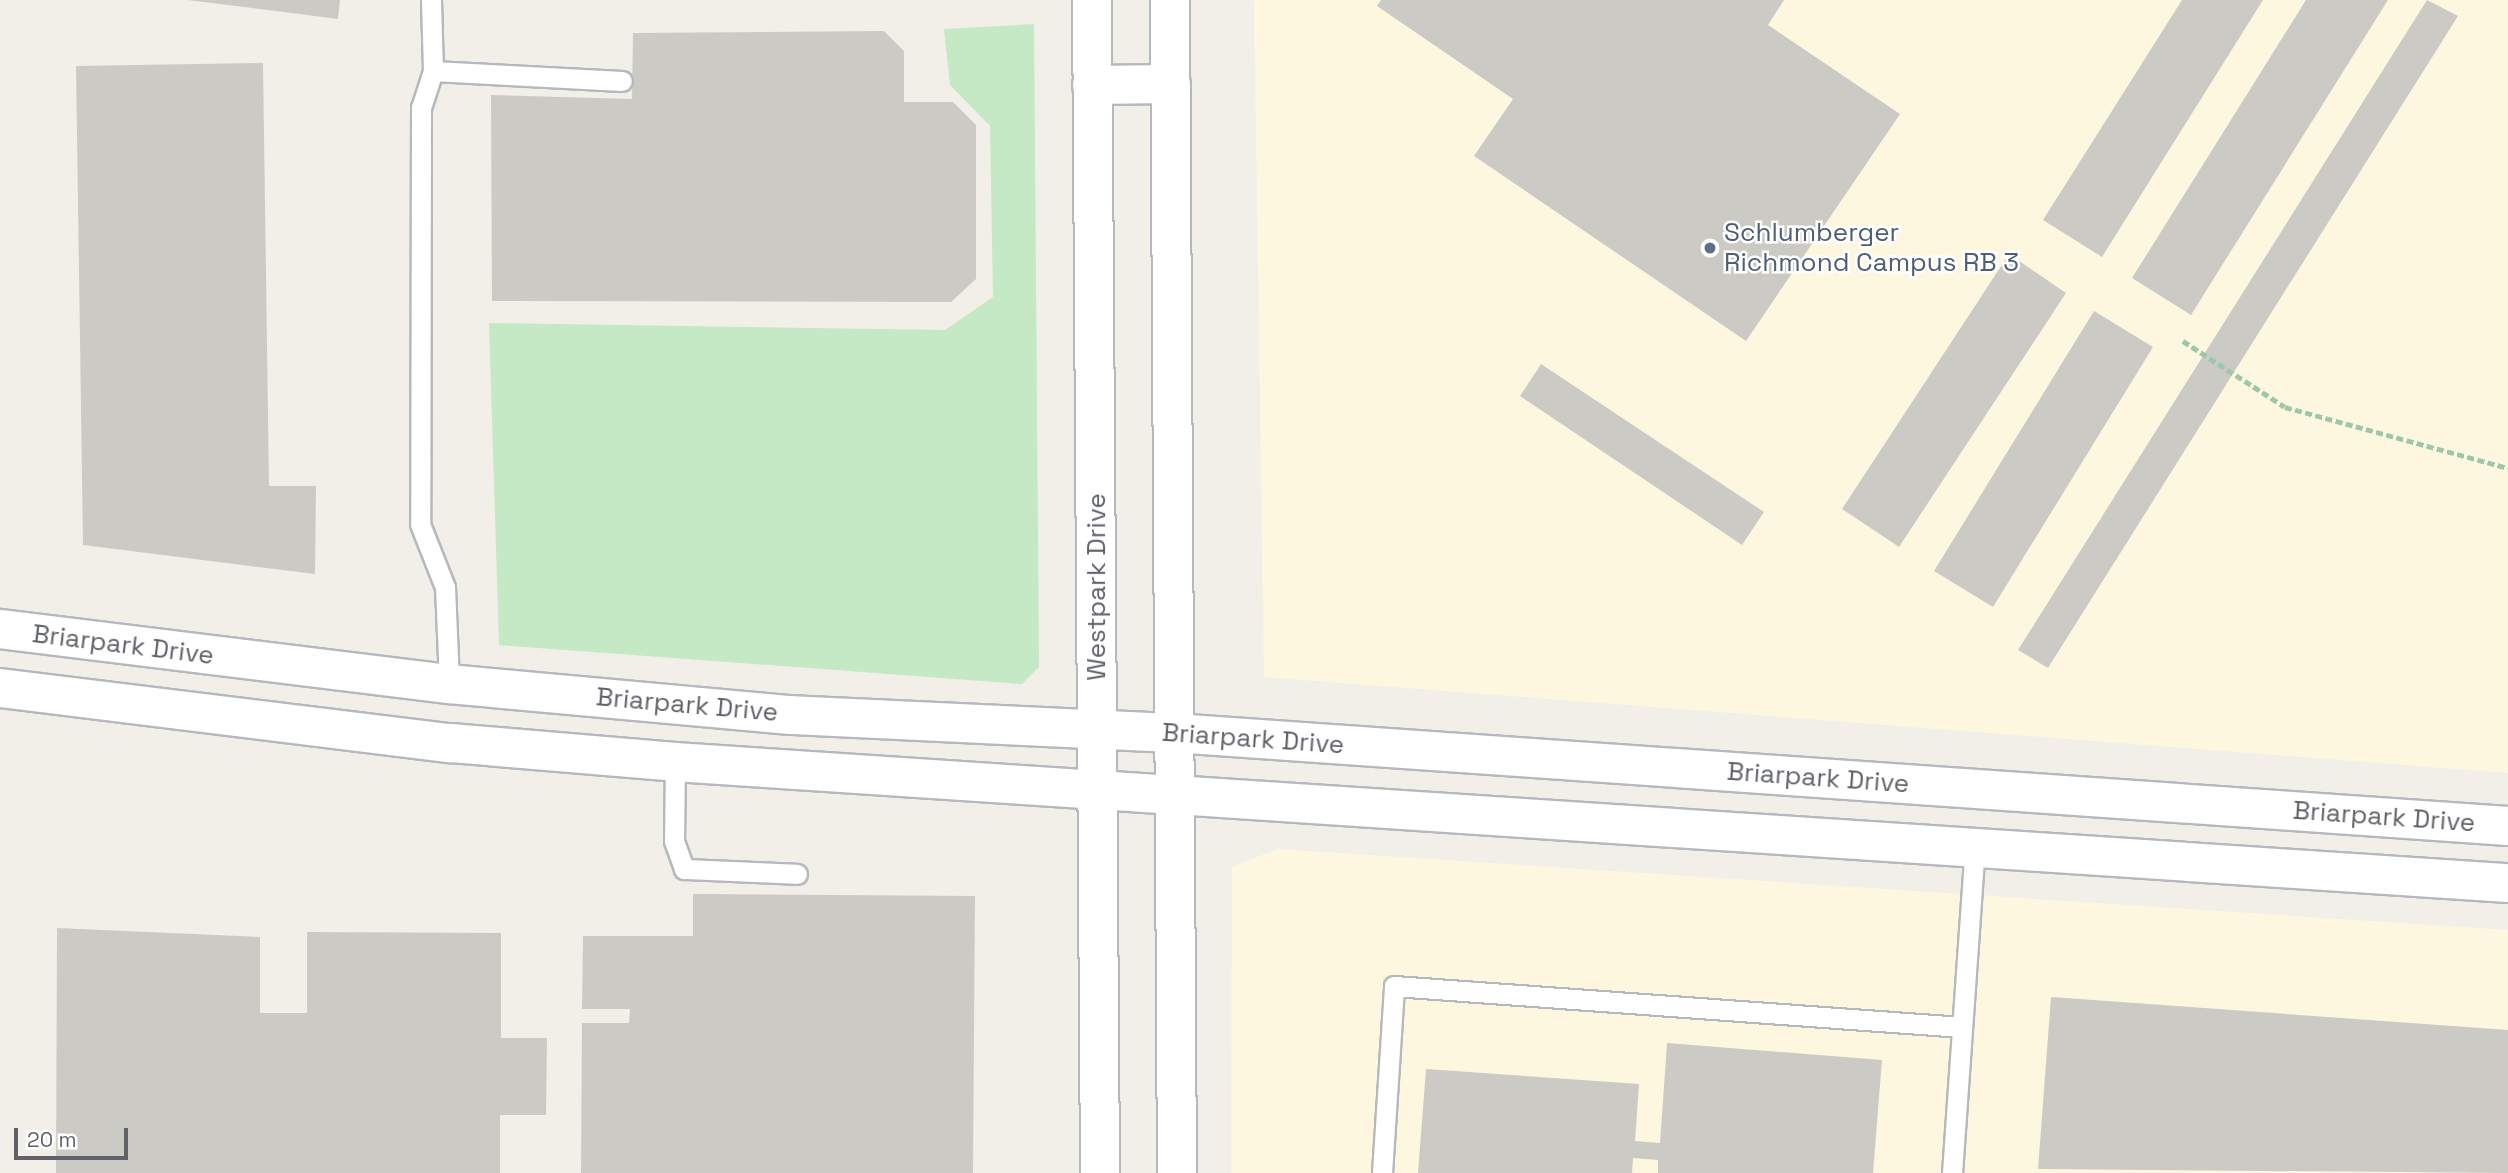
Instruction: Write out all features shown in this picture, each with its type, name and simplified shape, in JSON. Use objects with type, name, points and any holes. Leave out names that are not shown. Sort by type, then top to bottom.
[{"type":"street","name":"Westpark Drive","points":[[1092,0],[1100,1173]]},
{"type":"street","points":[[1170,0],[1177,1173]]},
{"type":"street","points":[[1092,85],[1171,84]]},
{"type":"street","name":"Briarpark Drive","points":[[0,629],[449,684],[791,715],[1174,733],[2508,826]]},
{"type":"street","points":[[449,684],[451,743]]},
{"type":"street","points":[[0,688],[451,743],[675,762],[1174,792],[2508,883]]},
{"type":"lane","points":[[431,0],[433,71],[421,107],[419,523],[445,587],[449,684]]},
{"type":"lane","points":[[433,71],[622,81]]},
{"type":"lane","points":[[675,762],[674,841],[684,869],[705,875],[797,874]]},
{"type":"lane","points":[[1952,1173],[1975,846]]},
{"type":"lane","points":[[1382,1173],[1394,986],[1962,1027]]},
{"type":"path","points":[[2183,341],[2285,407],[2508,468]]},
{"type":"shaded area","points":[[1254,0],[2508,0],[2508,773],[1264,677]]},
{"type":"shaded area","points":[[1278,849],[2508,930],[2508,1173],[1231,1173],[1232,867]]},
{"type":"green space","points":[[1034,24],[1039,667],[1022,684],[499,645],[489,323],[945,330],[993,297],[990,126],[950,85],[944,29]]},
{"type":"building","points":[[188,0],[340,0],[338,19]]},
{"type":"building","name":"Schlumberger Richmond Campus RB 3","points":[[1381,0],[1784,0],[1768,25],[1900,114],[1746,341],[1474,156],[1513,99],[1377,6]]},
{"type":"building","points":[[2182,0],[2263,0],[2102,257],[2043,220]]},
{"type":"building","points":[[2306,0],[2388,0],[2191,315],[2132,278]]},
{"type":"building","points":[[2427,0],[2458,16],[2048,668],[2018,650]]},
{"type":"building","points":[[884,31],[904,51],[904,102],[953,102],[976,125],[976,279],[951,302],[492,301],[491,95],[632,99],[633,33]]},
{"type":"building","points":[[263,63],[269,486],[316,486],[315,574],[83,545],[76,66]]},
{"type":"building","points":[[2009,254],[2066,293],[1899,547],[1842,509]]},
{"type":"building","points":[[2094,311],[2153,347],[1993,607],[1934,571]]},
{"type":"building","points":[[1541,364],[1764,512],[1742,545],[1520,396]]},
{"type":"building","points":[[693,894],[975,896],[973,1173],[581,1173],[582,1023],[629,1023],[630,1009],[582,1009],[583,936],[693,936]]},
{"type":"building","points":[[57,928],[260,937],[260,1013],[307,1013],[307,932],[501,933],[501,1038],[547,1038],[546,1115],[500,1115],[500,1173],[56,1173]]},
{"type":"building","points":[[2051,997],[2508,1030],[2508,1173],[2038,1169]]},
{"type":"building","points":[[1667,1043],[1882,1060],[1873,1173],[1658,1173],[1658,1160],[1633,1158],[1632,1173],[1418,1173],[1426,1069],[1639,1084],[1635,1141],[1660,1143]]},
{"type":"place","name":"Schlumberger Richmond Campus RB 3","points":[[1710,248]]}]
